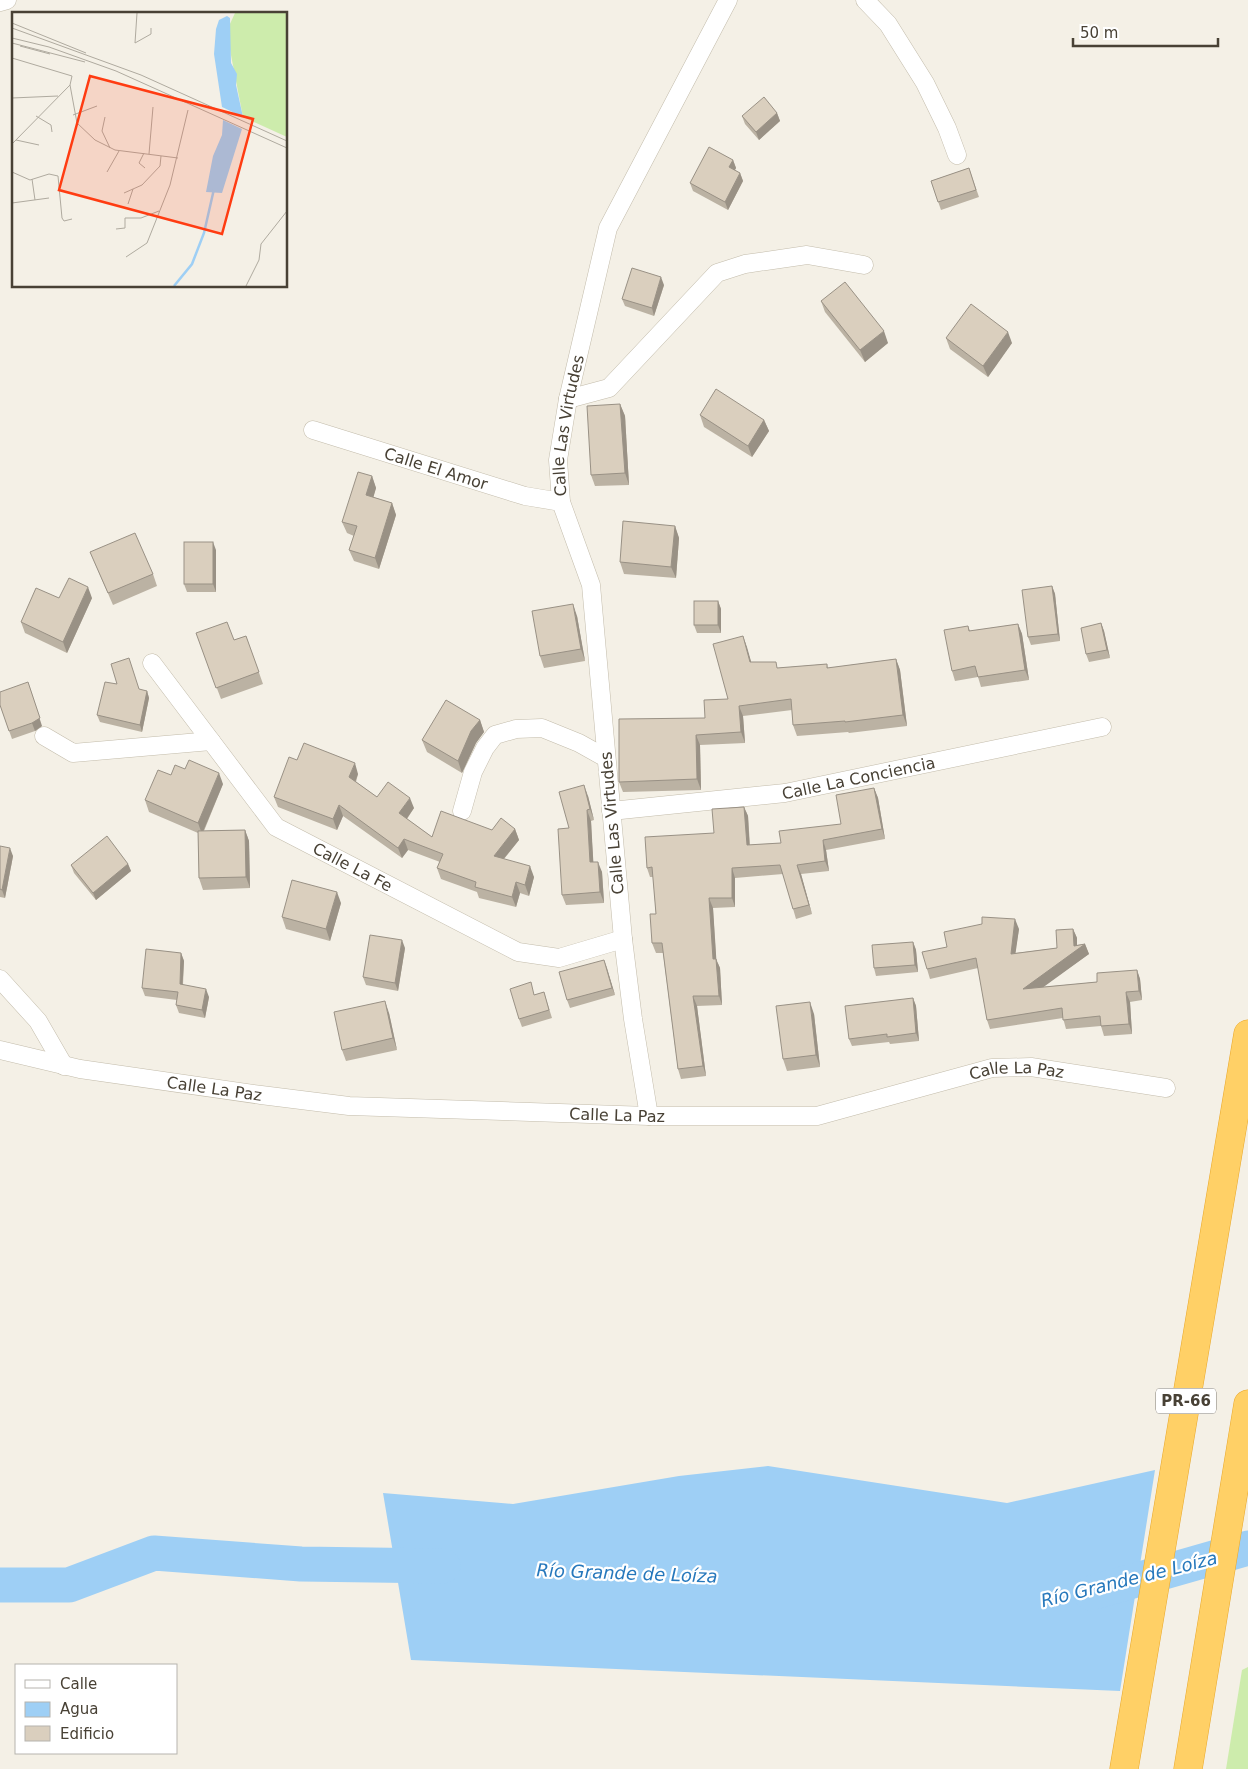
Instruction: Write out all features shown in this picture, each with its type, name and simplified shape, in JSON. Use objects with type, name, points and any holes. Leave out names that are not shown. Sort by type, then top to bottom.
[{"type":"highway","name":"PR-66","points":[[1124,1769],[1248,1034]]},
{"type":"highway","points":[[1188,1769],[1248,1404]]},
{"type":"street","points":[[0,2],[7,0]]},
{"type":"street","name":"Calle Las Virtudes","points":[[649,1116],[633,1019],[623,939],[591,585],[560,502],[558,460],[568,399],[608,228],[728,0]]},
{"type":"street","points":[[865,0],[888,24],[925,83],[947,128],[957,155]]},
{"type":"street","points":[[568,399],[609,388],[717,273],[745,264],[807,255],[864,265]]},
{"type":"street","name":"Calle El Amor","points":[[313,430],[525,496],[560,502]]},
{"type":"street","name":"Calle La Fe","points":[[152,663],[276,827],[518,952],[559,958],[623,939]]},
{"type":"street","points":[[462,811],[473,772],[485,748],[495,735],[516,729],[542,728],[579,743],[606,758]]},
{"type":"street","name":"Calle La Conciencia","points":[[611,811],[785,793],[1102,728]]},
{"type":"street","points":[[44,736],[73,753],[211,741]]},
{"type":"street","points":[[0,979],[38,1021],[64,1066]]},
{"type":"street","name":"Calle La Paz","points":[[0,1050],[64,1066],[349,1106],[649,1116],[817,1116],[992,1068],[1031,1067],[1166,1088]]},
{"type":"green space","points":[[1248,1667],[1248,1769],[1226,1769],[1242,1670]]},
{"type":"water","points":[[768,1466],[1007,1503],[1155,1470],[1120,1691],[411,1660],[383,1493],[513,1504],[679,1476]]},
{"type":"building","points":[[764,97],[777,113],[756,132],[742,116]]},
{"type":"building","points":[[709,147],[733,160],[729,167],[740,173],[725,202],[690,183]]},
{"type":"building","points":[[969,168],[976,190],[938,202],[931,181]]},
{"type":"building","points":[[632,268],[661,277],[652,308],[622,299]]},
{"type":"building","points":[[845,282],[884,331],[860,350],[821,301]]},
{"type":"building","points":[[971,304],[1008,332],[983,366],[946,338]]},
{"type":"building","points":[[716,389],[764,420],[748,446],[700,415]]},
{"type":"building","points":[[620,404],[625,473],[591,475],[587,406]]},
{"type":"building","points":[[358,472],[372,476],[366,495],[392,503],[375,558],[349,550],[357,526],[342,522]]},
{"type":"building","points":[[623,521],[675,526],[671,567],[620,562]]},
{"type":"building","points":[[135,533],[153,574],[108,593],[90,552]]},
{"type":"building","points":[[184,542],[213,542],[213,584],[184,584]]},
{"type":"building","points":[[69,578],[88,587],[63,642],[21,622],[36,588],[59,598]]},
{"type":"building","points":[[1052,586],[1058,634],[1028,637],[1022,590]]},
{"type":"building","points":[[694,601],[718,601],[718,625],[694,625]]},
{"type":"building","points":[[573,604],[581,649],[540,656],[532,611]]},
{"type":"building","points":[[227,622],[234,640],[246,636],[259,672],[216,688],[196,633]]},
{"type":"building","points":[[1101,623],[1107,650],[1086,654],[1081,628]]},
{"type":"building","points":[[1018,624],[1025,670],[978,677],[975,666],[952,671],[944,630],[968,626],[969,631]]},
{"type":"building","points":[[743,636],[750,662],[776,662],[777,668],[827,664],[827,668],[896,659],[903,715],[845,722],[793,725],[791,699],[739,706],[741,732],[696,735],[697,779],[619,782],[619,719],[705,718],[704,700],[728,699],[713,644]]},
{"type":"building","points":[[129,658],[139,689],[147,691],[140,725],[97,715],[105,682],[117,684],[111,664]]},
{"type":"building","points":[[28,682],[40,718],[32,723],[9,731],[0,705],[0,692]]},
{"type":"building","points":[[446,700],[480,720],[471,731],[458,761],[422,740]]},
{"type":"building","points":[[304,743],[355,763],[349,777],[377,797],[388,782],[410,798],[399,813],[432,837],[441,811],[492,830],[501,818],[515,829],[494,856],[530,866],[525,885],[516,882],[512,897],[475,887],[476,882],[437,868],[443,854],[404,839],[398,848],[339,805],[333,819],[274,797],[289,757],[297,760]]},
{"type":"building","points":[[189,760],[219,773],[198,823],[145,800],[158,770],[171,775],[175,765],[185,769]]},
{"type":"building","points":[[584,785],[590,809],[587,810],[590,862],[598,862],[600,892],[562,895],[558,829],[569,828],[559,792]]},
{"type":"building","points":[[874,788],[882,829],[823,840],[825,861],[797,865],[809,905],[793,909],[780,865],[732,868],[732,898],[709,898],[713,959],[716,959],[719,996],[693,996],[703,1066],[678,1069],[662,943],[652,943],[650,914],[656,914],[652,867],[647,868],[645,837],[714,833],[712,809],[744,807],[747,845],[781,843],[779,831],[841,824],[836,795]]},
{"type":"building","points":[[245,830],[246,877],[199,878],[198,831]]},
{"type":"building","points":[[107,836],[128,864],[93,893],[71,865]]},
{"type":"building","points":[[0,846],[10,848],[2,890],[0,889]]},
{"type":"building","points":[[292,880],[337,892],[326,929],[282,917]]},
{"type":"building","points":[[982,917],[1015,919],[1011,954],[1057,948],[1056,930],[1073,929],[1074,946],[1085,944],[1023,989],[1097,982],[1097,973],[1137,970],[1139,991],[1126,992],[1129,1024],[1101,1026],[1100,1016],[1063,1020],[1062,1008],[987,1020],[976,958],[927,969],[922,952],[947,947],[944,932],[982,924]]},
{"type":"building","points":[[370,935],[402,940],[395,983],[363,977]]},
{"type":"building","points":[[913,942],[915,965],[874,968],[872,945]]},
{"type":"building","points":[[146,949],[181,953],[180,984],[206,989],[202,1010],[176,1005],[178,992],[142,988]]},
{"type":"building","points":[[604,960],[612,988],[567,1000],[559,972]]},
{"type":"building","points":[[531,982],[534,995],[544,992],[549,1010],[519,1019],[510,989]]},
{"type":"building","points":[[913,998],[916,1033],[887,1037],[887,1034],[849,1039],[845,1006]]},
{"type":"building","points":[[385,1001],[393,1038],[342,1050],[334,1012]]},
{"type":"building","points":[[810,1002],[816,1055],[783,1059],[776,1006]]},
{"type":"waterway","name":"Río Grande de Loíza","points":[[1091,1593],[1248,1548]]},
{"type":"waterway","name":"Río Grande de Loíza","points":[[0,1585],[69,1585],[154,1553],[301,1564],[443,1566]]}]
